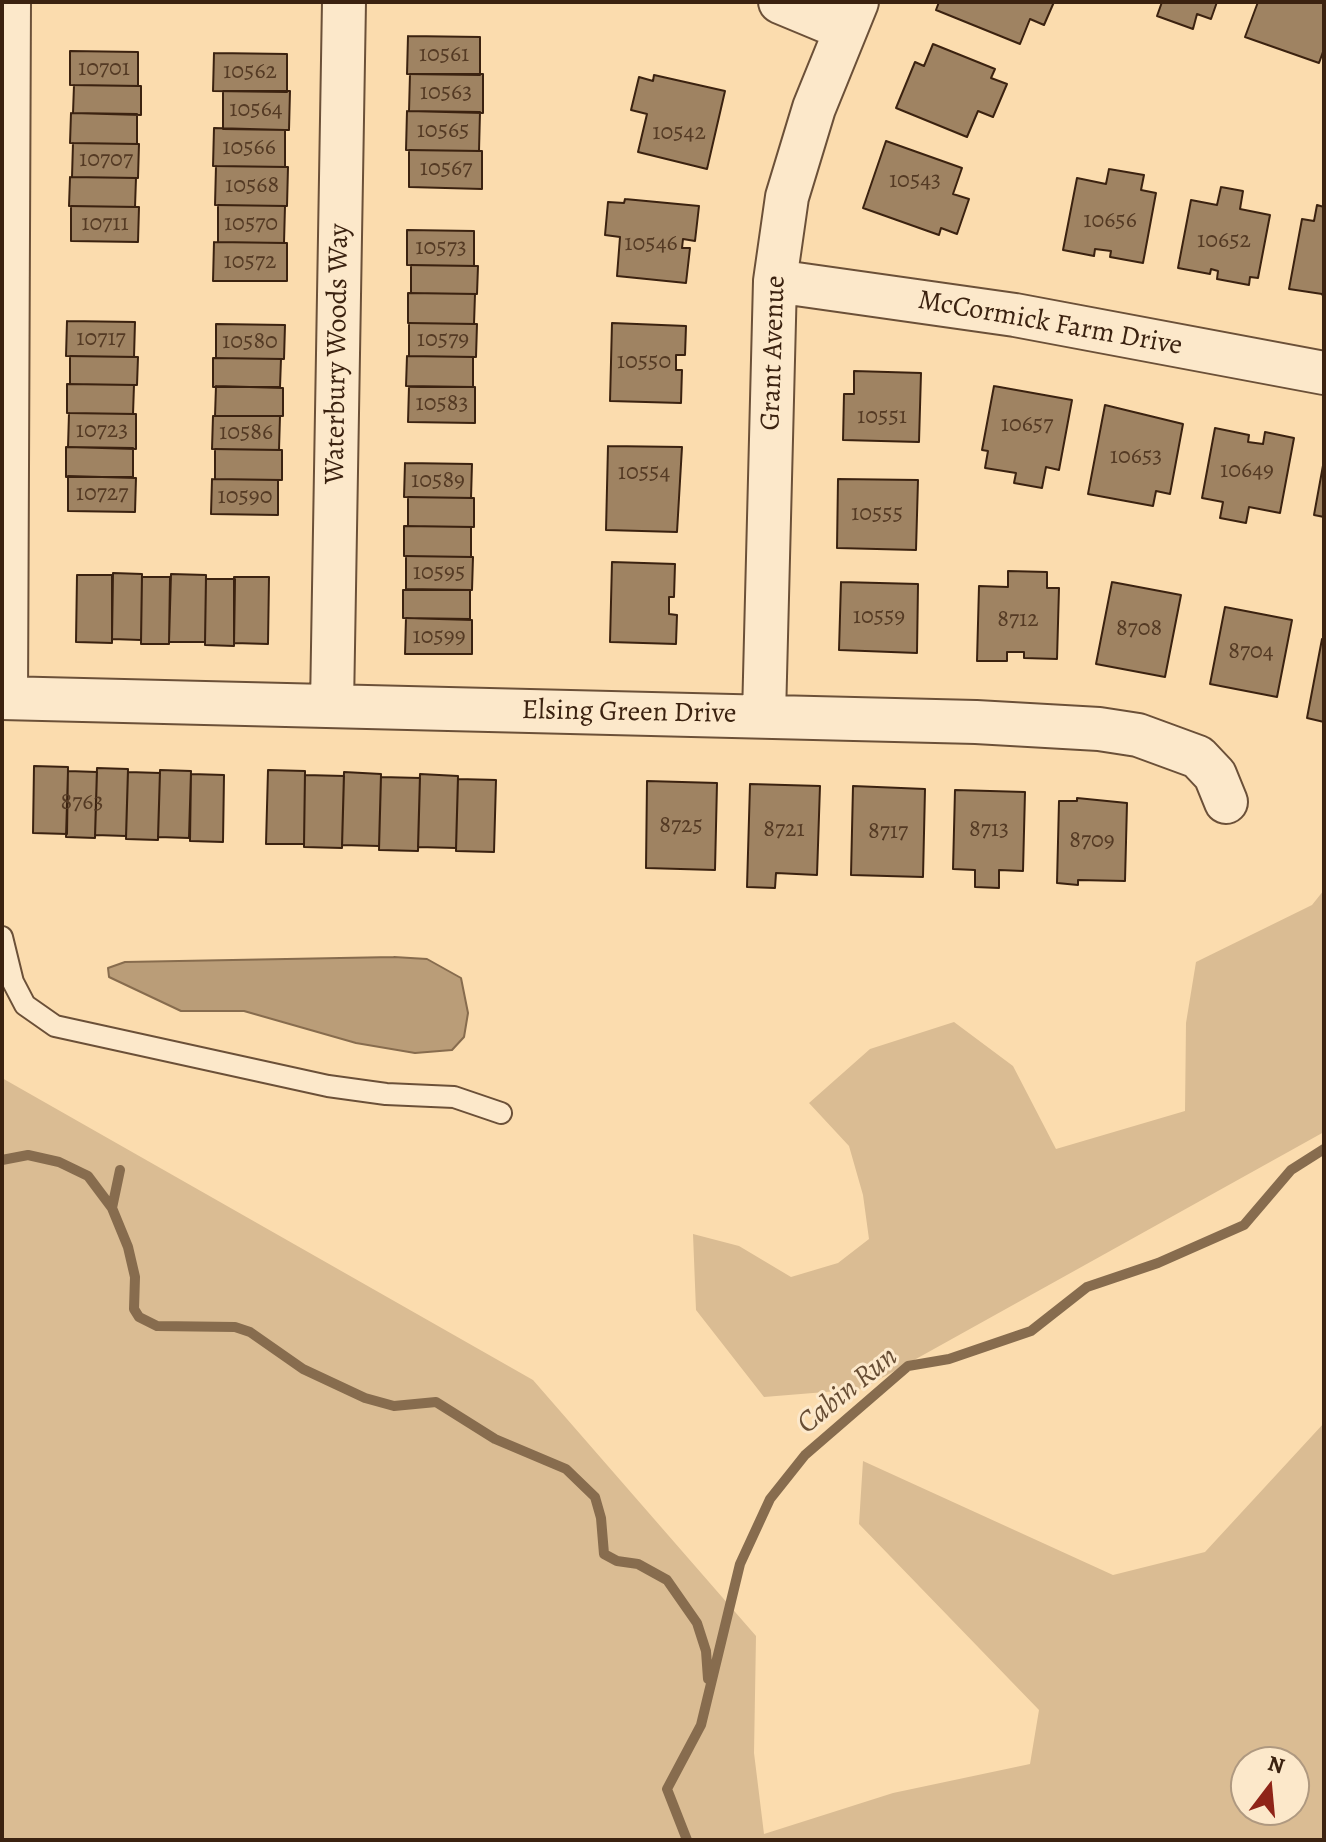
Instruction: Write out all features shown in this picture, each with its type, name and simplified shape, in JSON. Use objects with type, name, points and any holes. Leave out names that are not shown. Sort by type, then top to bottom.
[{"type":"street","points":[[4,698],[9,2]]},
{"type":"street","name":"Waterbury Woods Way","points":[[332,706],[344,2]]},
{"type":"street","points":[[780,2],[851,16]]},
{"type":"street","name":"Grant Avenue","points":[[764,716],[775,281],[787,197],[814,108],[851,16]]},
{"type":"street","name":"McCormick Farm Drive","points":[[775,281],[1015,315],[1324,373]]},
{"type":"street","name":"Elsing Green Drive","points":[[4,698],[976,722],[1099,729],[1138,735],[1198,757],[1215,775],[1226,802]]},
{"type":"lane","points":[[2,937],[13,982],[25,1005],[55,1026],[328,1086],[386,1094],[454,1097],[501,1113]]},
{"type":"shaded area","points":[[1324,890],[1324,1132],[862,1389],[764,1397],[696,1310],[693,1234],[739,1246],[791,1277],[838,1263],[869,1239],[863,1195],[849,1146],[809,1103],[870,1049],[954,1022],[1013,1066],[1056,1149],[1185,1111],[1186,1023],[1196,962],[1312,905]]},
{"type":"shaded area","points":[[427,959],[461,978],[468,1013],[464,1037],[452,1050],[415,1053],[356,1043],[244,1011],[181,1011],[109,977],[108,968],[125,962]]},
{"type":"shaded area","points":[[2,1078],[533,1380],[756,1636],[754,1753],[764,1834],[893,1793],[1030,1764],[1039,1710],[859,1524],[863,1461],[1113,1575],[1205,1552],[1324,1423],[1324,1840],[2,1840]]},
{"type":"building","points":[[939,2],[1054,2],[1044,25],[1030,19],[1020,44],[936,10]]},
{"type":"building","points":[[1162,2],[1217,2],[1211,19],[1197,14],[1193,29],[1157,16]]},
{"type":"building","points":[[1258,2],[1324,2],[1324,49],[1319,63],[1245,37]]},
{"type":"building","points":[[408,36],[480,37],[480,75],[407,74]]},
{"type":"building","points":[[933,44],[995,69],[991,78],[1007,84],[993,117],[978,111],[967,137],[896,108],[915,62],[924,66]]},
{"type":"building","points":[[70,51],[138,52],[138,86],[70,85]]},
{"type":"building","points":[[214,53],[287,54],[287,92],[213,91]]},
{"type":"building","points":[[410,74],[483,74],[483,113],[409,111]]},
{"type":"building","points":[[654,75],[725,91],[707,169],[638,152],[647,114],[631,110],[639,77],[653,81]]},
{"type":"building","points":[[74,85],[141,86],[141,115],[73,113]]},
{"type":"building","points":[[223,91],[290,91],[289,130],[223,129]]},
{"type":"building","points":[[407,111],[480,112],[479,151],[406,150]]},
{"type":"building","points":[[71,113],[137,114],[137,144],[70,143]]},
{"type":"building","points":[[214,128],[285,130],[285,167],[213,166]]},
{"type":"building","points":[[886,141],[962,168],[953,194],[969,199],[957,234],[941,228],[939,235],[863,208]]},
{"type":"building","points":[[73,143],[139,144],[138,178],[72,177]]},
{"type":"building","points":[[409,150],[482,151],[482,189],[409,187]]},
{"type":"building","points":[[216,166],[288,167],[287,206],[215,205]]},
{"type":"building","points":[[1109,169],[1144,175],[1141,190],[1156,193],[1143,263],[1110,257],[1111,251],[1095,249],[1094,256],[1063,250],[1077,178],[1106,184]]},
{"type":"building","points":[[70,177],[136,178],[135,207],[69,206]]},
{"type":"building","points":[[1221,187],[1243,191],[1240,209],[1270,215],[1258,278],[1250,277],[1249,285],[1217,279],[1218,271],[1211,269],[1210,274],[1178,268],[1191,200],[1217,205]]},
{"type":"building","points":[[625,199],[699,206],[695,241],[683,239],[682,248],[690,248],[686,283],[617,276],[620,237],[605,235],[608,202],[624,203]]},
{"type":"building","points":[[218,205],[285,206],[284,243],[218,242]]},
{"type":"building","points":[[1317,205],[1324,207],[1324,298],[1322,294],[1289,289],[1302,219],[1314,221]]},
{"type":"building","points":[[71,206],[139,207],[138,242],[71,241]]},
{"type":"building","points":[[407,230],[474,231],[474,266],[407,265]]},
{"type":"building","points":[[214,242],[287,243],[287,281],[213,281]]},
{"type":"building","points":[[411,265],[478,266],[477,294],[411,293]]},
{"type":"building","points":[[408,293],[475,294],[474,324],[408,323]]},
{"type":"building","points":[[67,321],[135,322],[134,357],[66,356]]},
{"type":"building","points":[[409,323],[477,324],[476,357],[409,356]]},
{"type":"building","points":[[612,323],[686,326],[685,355],[676,355],[676,370],[682,370],[681,403],[610,401]]},
{"type":"building","points":[[216,324],[285,325],[284,359],[216,358]]},
{"type":"building","points":[[70,356],[138,357],[137,385],[70,384]]},
{"type":"building","points":[[407,356],[473,357],[473,387],[406,386]]},
{"type":"building","points":[[213,358],[281,359],[280,387],[213,387]]},
{"type":"building","points":[[854,371],[921,373],[919,442],[843,440],[844,394],[854,394]]},
{"type":"building","points":[[67,384],[134,385],[133,414],[67,413]]},
{"type":"building","points":[[216,386],[283,388],[283,416],[215,416]]},
{"type":"building","points":[[994,386],[1072,400],[1059,470],[1046,467],[1042,488],[1014,483],[1016,473],[985,468],[988,451],[982,450]]},
{"type":"building","points":[[409,387],[475,387],[475,423],[408,422]]},
{"type":"building","points":[[1105,405],[1183,424],[1170,494],[1156,491],[1153,506],[1088,494]]},
{"type":"building","points":[[69,413],[136,414],[136,449],[68,447]]},
{"type":"building","points":[[213,416],[280,416],[279,450],[212,449]]},
{"type":"building","points":[[1215,428],[1249,435],[1248,442],[1263,444],[1265,432],[1294,438],[1280,513],[1249,507],[1246,523],[1220,518],[1223,502],[1202,498]]},
{"type":"building","points":[[608,446],[682,447],[677,532],[606,530]]},
{"type":"building","points":[[66,447],[133,448],[133,477],[66,477]]},
{"type":"building","points":[[215,449],[282,450],[282,480],[215,479]]},
{"type":"building","points":[[1324,460],[1324,517],[1314,515]]},
{"type":"building","points":[[405,463],[472,464],[471,498],[404,497]]},
{"type":"building","points":[[68,476],[136,478],[135,512],[68,511]]},
{"type":"building","points":[[212,479],[278,480],[278,515],[211,514]]},
{"type":"building","points":[[838,479],[918,480],[916,550],[837,548]]},
{"type":"building","points":[[408,497],[474,498],[474,527],[408,526]]},
{"type":"building","points":[[404,526],[471,527],[471,557],[404,556]]},
{"type":"building","points":[[406,556],[473,557],[472,590],[406,589]]},
{"type":"building","points":[[612,562],[675,564],[674,597],[669,597],[669,614],[677,615],[676,644],[610,642]]},
{"type":"building","points":[[1008,571],[1047,572],[1047,588],[1059,588],[1057,659],[1024,658],[1024,652],[1007,652],[1007,661],[977,661],[979,586],[1008,587]]},
{"type":"building","points":[[113,573],[142,574],[141,640],[112,639]]},
{"type":"building","points":[[171,574],[206,575],[205,642],[169,642]]},
{"type":"building","points":[[77,575],[112,575],[112,643],[76,642]]},
{"type":"building","points":[[142,577],[170,577],[169,644],[141,644]]},
{"type":"building","points":[[234,577],[269,577],[268,644],[234,643]]},
{"type":"building","points":[[206,579],[235,579],[234,646],[205,645]]},
{"type":"building","points":[[841,582],[918,584],[917,653],[839,650]]},
{"type":"building","points":[[1112,582],[1181,595],[1165,677],[1096,664]]},
{"type":"building","points":[[403,590],[470,590],[470,619],[403,618]]},
{"type":"building","points":[[1225,607],[1292,620],[1277,697],[1210,684]]},
{"type":"building","points":[[406,618],[472,620],[472,654],[405,654]]},
{"type":"building","points":[[1324,639],[1324,722],[1307,718]]},
{"type":"building","points":[[34,766],[68,767],[67,834],[33,833]]},
{"type":"building","points":[[97,768],[128,769],[126,836],[95,835]]},
{"type":"building","points":[[160,770],[191,771],[189,838],[158,837]]},
{"type":"building","points":[[268,770],[305,771],[304,844],[266,844]]},
{"type":"building","points":[[68,771],[97,772],[95,838],[66,837]]},
{"type":"building","points":[[128,772],[160,773],[158,840],[126,839]]},
{"type":"building","points":[[344,772],[381,774],[379,846],[342,845]]},
{"type":"building","points":[[191,774],[224,775],[223,842],[190,841]]},
{"type":"building","points":[[420,774],[458,776],[456,848],[418,847]]},
{"type":"building","points":[[305,775],[344,776],[342,848],[304,847]]},
{"type":"building","points":[[381,777],[420,778],[418,851],[379,850]]},
{"type":"building","points":[[458,779],[496,780],[494,852],[456,851]]},
{"type":"building","points":[[647,781],[717,783],[715,870],[646,868]]},
{"type":"building","points":[[750,784],[820,786],[817,875],[776,873],[775,888],[747,887]]},
{"type":"building","points":[[853,786],[925,789],[923,877],[851,875]]},
{"type":"building","points":[[955,790],[1025,792],[1023,871],[999,870],[999,888],[975,887],[975,870],[953,869]]},
{"type":"building","points":[[1077,798],[1127,803],[1125,881],[1078,880],[1078,885],[1057,883],[1059,801],[1077,801]]},
{"type":"waterway","name":"Cabin Run","points":[[687,1840],[667,1789],[701,1725],[740,1564],[770,1499],[805,1455],[908,1366],[949,1359],[1031,1331],[1087,1287],[1158,1263],[1244,1225],[1291,1170],[1324,1149]]},
{"type":"waterway","points":[[2,1160],[28,1155],[59,1162],[88,1176],[112,1208],[128,1247],[135,1277],[134,1309],[139,1317],[157,1326],[235,1327],[250,1332],[303,1369],[365,1398],[394,1406],[436,1402],[495,1439],[566,1469],[595,1497],[601,1518],[604,1554],[617,1561],[638,1564],[667,1580],[697,1623],[706,1651],[708,1679]]},
{"type":"waterway","points":[[112,1208],[120,1170]]}]
